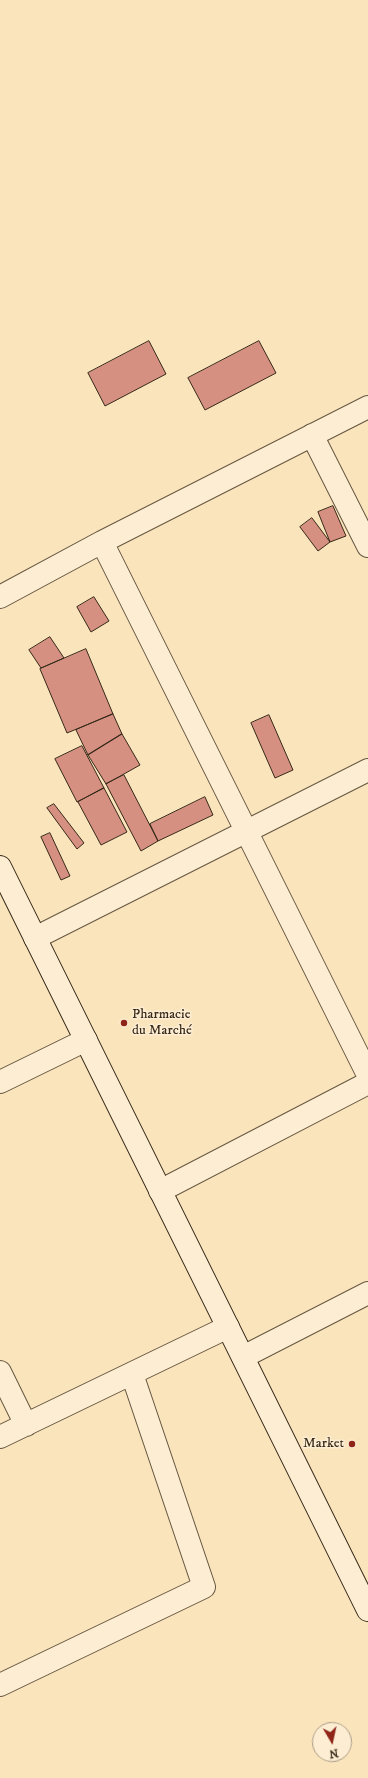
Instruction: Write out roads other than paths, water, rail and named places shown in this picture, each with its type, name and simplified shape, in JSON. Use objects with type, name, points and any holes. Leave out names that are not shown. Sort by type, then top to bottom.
[{"type":"street","points":[[0,597],[102,542],[368,407]]},
{"type":"street","points":[[312,435],[368,546]]},
{"type":"street","points":[[102,542],[368,1075]]},
{"type":"street","points":[[35,938],[368,770]]},
{"type":"street","points":[[0,867],[368,1610]]},
{"type":"street","points":[[0,1082],[86,1040]]},
{"type":"street","points":[[160,1191],[368,1083]]},
{"type":"street","points":[[243,1357],[368,1293]]},
{"type":"street","points":[[0,1438],[228,1327]]},
{"type":"street","points":[[0,1372],[26,1425]]},
{"type":"street","points":[[0,1685],[204,1587],[132,1374]]},
{"type":"place","name":"Pharmacie du Marché","points":[[124,1023]]},
{"type":"place","name":"Market","points":[[352,1444]]}]
